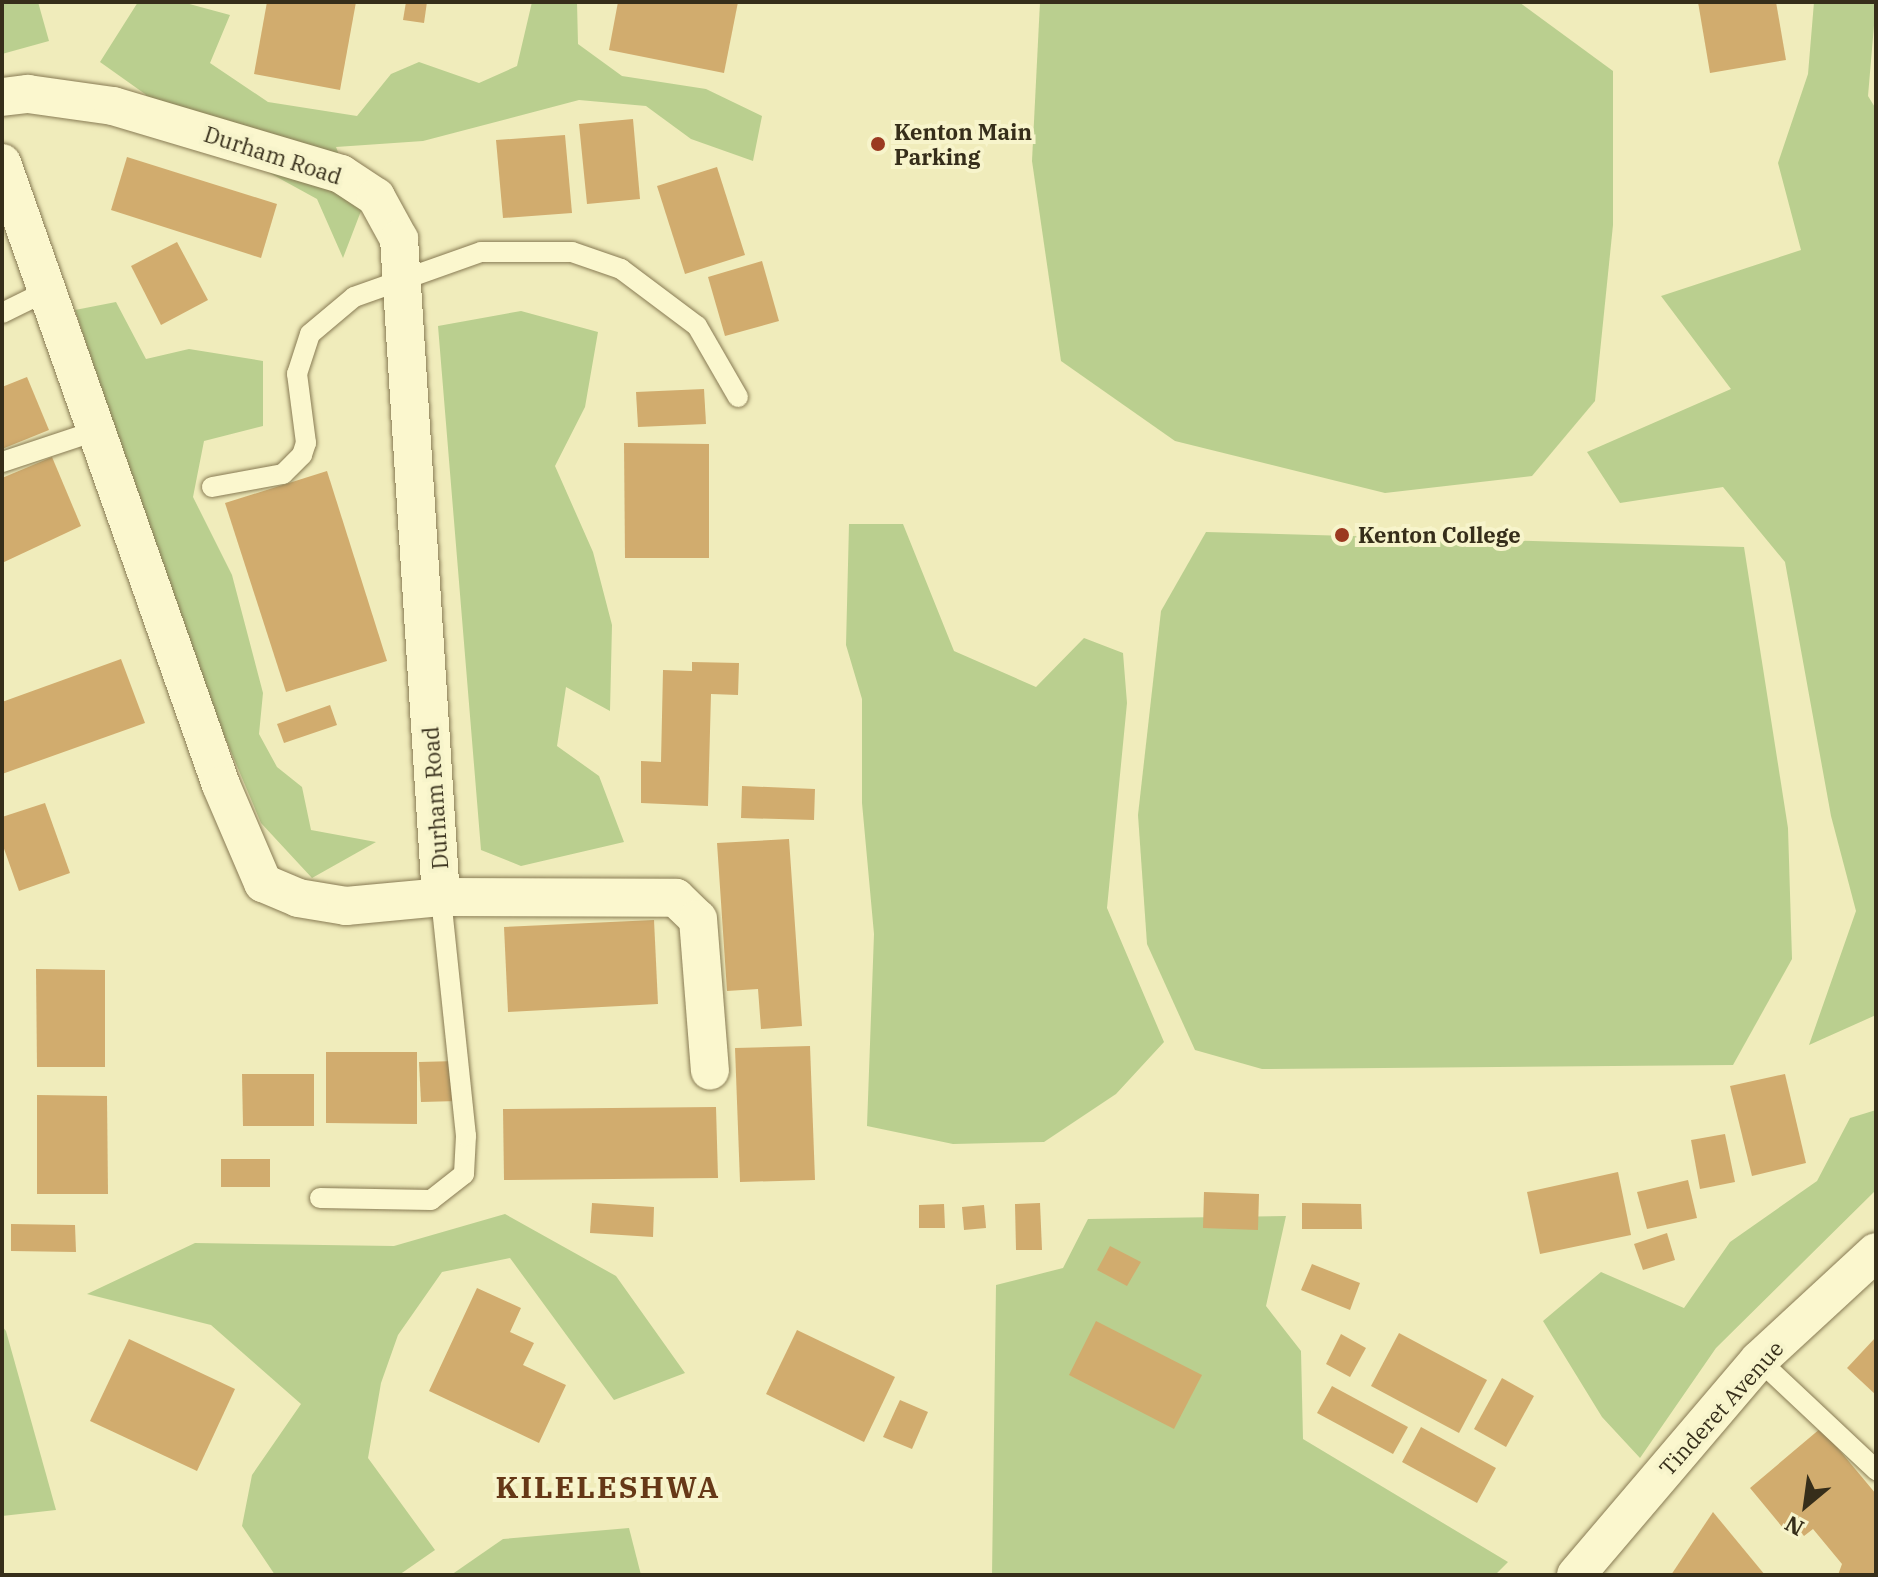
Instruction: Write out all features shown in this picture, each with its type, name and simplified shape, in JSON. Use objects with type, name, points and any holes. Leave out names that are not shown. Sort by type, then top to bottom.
[{"type":"street","name":"Durham Road","points":[[2,97],[28,94],[113,106],[341,174],[376,197],[399,239],[441,897],[346,906],[298,898],[263,883],[240,837],[2,163]]},
{"type":"street","points":[[441,897],[676,898],[698,919],[710,1071]]},
{"type":"street","name":"Tinderet Avenue","points":[[1576,1575],[1759,1360],[1876,1252]]},
{"type":"lane","points":[[212,487],[267,479],[296,464],[306,443],[297,374],[303,345],[354,297],[481,252],[572,252],[621,269],[697,326],[738,397]]},
{"type":"lane","points":[[2,313],[47,291]]},
{"type":"lane","points":[[2,462],[95,431]]},
{"type":"lane","points":[[320,1198],[431,1200],[464,1174],[466,1136],[441,897]]},
{"type":"lane","points":[[1759,1360],[1876,1470]]},
{"type":"green space","points":[[2,2],[38,2],[49,41],[2,54]]},
{"type":"green space","points":[[138,2],[182,2],[230,15],[210,63],[268,102],[357,116],[391,74],[419,62],[479,83],[517,66],[532,2],[577,2],[578,44],[622,76],[706,89],[762,116],[753,161],[691,139],[646,106],[579,100],[423,141],[336,147],[361,211],[343,258],[317,199],[255,165],[183,144],[145,94],[100,62]]},
{"type":"green space","points":[[1040,2],[1519,2],[1613,71],[1613,225],[1595,401],[1532,476],[1385,493],[1175,441],[1061,361],[1032,161]]},
{"type":"green space","points":[[1814,2],[1876,2],[1868,96],[1876,109],[1876,1015],[1809,1045],[1856,911],[1831,816],[1785,562],[1723,487],[1620,503],[1587,452],[1731,389],[1661,296],[1801,250],[1778,163],[1808,74]]},
{"type":"green space","points":[[116,302],[146,359],[189,349],[263,361],[263,426],[204,441],[193,497],[232,575],[263,693],[259,734],[277,767],[302,787],[311,830],[376,842],[312,878],[261,823],[189,652],[75,310]]},
{"type":"green space","points":[[521,311],[598,332],[585,407],[555,466],[593,552],[612,625],[610,711],[566,687],[557,746],[599,776],[624,842],[521,866],[481,850],[438,326]]},
{"type":"green space","points":[[849,524],[903,524],[954,651],[1036,687],[1084,638],[1123,653],[1127,703],[1107,908],[1164,1042],[1116,1094],[1044,1142],[953,1144],[867,1126],[874,934],[862,803],[862,699],[846,645]]},
{"type":"green space","points":[[1206,532],[1744,547],[1788,828],[1792,959],[1733,1065],[1262,1069],[1195,1050],[1147,944],[1138,815],[1161,611]]},
{"type":"green space","points":[[1876,1110],[1876,1190],[1716,1348],[1640,1458],[1602,1417],[1543,1321],[1601,1272],[1684,1308],[1730,1242],[1817,1181],[1850,1118]]},
{"type":"green space","points":[[505,1214],[616,1276],[685,1373],[614,1400],[510,1258],[442,1272],[398,1335],[381,1383],[368,1458],[435,1550],[399,1575],[275,1575],[242,1526],[252,1475],[301,1404],[211,1325],[87,1294],[195,1243],[394,1246]]},
{"type":"green space","points":[[1286,1216],[1266,1306],[1301,1351],[1303,1439],[1508,1562],[1495,1575],[992,1575],[996,1285],[1063,1268],[1088,1219]]},
{"type":"green space","points":[[2,1326],[6,1331],[56,1510],[2,1516]]},
{"type":"green space","points":[[629,1528],[641,1575],[451,1575],[503,1539]]},
{"type":"building","points":[[267,2],[356,2],[340,90],[254,74]]},
{"type":"building","points":[[406,2],[427,2],[424,23],[403,20]]},
{"type":"building","points":[[618,2],[738,2],[724,73],[609,50]]},
{"type":"building","points":[[1698,2],[1776,2],[1786,60],[1710,73]]},
{"type":"building","points":[[633,119],[640,199],[587,204],[579,124]]},
{"type":"building","points":[[565,135],[572,213],[503,218],[496,140]]},
{"type":"building","points":[[127,157],[277,204],[261,258],[111,210]]},
{"type":"building","points":[[717,167],[745,255],[685,274],[657,186]]},
{"type":"building","points":[[177,242],[208,300],[161,325],[131,266]]},
{"type":"building","points":[[762,261],[779,321],[725,336],[708,277]]},
{"type":"building","points":[[27,377],[49,430],[2,449],[2,387]]},
{"type":"building","points":[[704,389],[706,424],[638,427],[636,392]]},
{"type":"building","points":[[624,443],[709,444],[709,558],[625,558]]},
{"type":"building","points":[[52,457],[81,526],[2,563],[2,478]]},
{"type":"building","points":[[327,471],[387,661],[286,692],[225,503]]},
{"type":"building","points":[[121,659],[145,723],[2,774],[2,702]]},
{"type":"building","points":[[692,662],[739,663],[738,695],[711,694],[708,806],[641,803],[641,761],[661,762],[663,670],[692,671]]},
{"type":"building","points":[[330,705],[337,725],[284,743],[277,724]]},
{"type":"building","points":[[742,786],[815,789],[814,820],[741,818]]},
{"type":"building","points":[[45,803],[70,873],[19,891],[2,843],[2,817]]},
{"type":"building","points":[[789,839],[802,1026],[761,1029],[758,989],[727,991],[717,843]]},
{"type":"building","points":[[654,920],[658,1004],[508,1012],[504,927]]},
{"type":"building","points":[[36,969],[105,970],[105,1067],[37,1067]]},
{"type":"building","points":[[810,1046],[815,1180],[740,1182],[735,1048]]},
{"type":"building","points":[[326,1052],[417,1052],[417,1124],[326,1123]]},
{"type":"building","points":[[457,1061],[458,1101],[421,1102],[419,1062]]},
{"type":"building","points":[[242,1074],[314,1074],[314,1126],[243,1126]]},
{"type":"building","points":[[1785,1074],[1806,1163],[1752,1176],[1730,1086]]},
{"type":"building","points":[[37,1095],[107,1096],[108,1194],[37,1194]]},
{"type":"building","points":[[716,1107],[718,1178],[504,1180],[503,1109]]},
{"type":"building","points":[[1725,1134],[1735,1182],[1700,1189],[1691,1140]]},
{"type":"building","points":[[221,1159],[270,1159],[270,1187],[221,1187]]},
{"type":"building","points":[[1618,1172],[1631,1235],[1540,1254],[1527,1192]]},
{"type":"building","points":[[1688,1180],[1697,1218],[1647,1229],[1637,1192]]},
{"type":"building","points":[[1204,1192],[1259,1194],[1258,1230],[1203,1228]]},
{"type":"building","points":[[592,1203],[654,1207],[653,1237],[590,1233]]},
{"type":"building","points":[[1040,1203],[1042,1250],[1016,1250],[1015,1204]]},
{"type":"building","points":[[1302,1203],[1361,1204],[1362,1229],[1302,1229]]},
{"type":"building","points":[[944,1204],[945,1228],[919,1228],[919,1205]]},
{"type":"building","points":[[984,1205],[986,1228],[964,1230],[962,1207]]},
{"type":"building","points":[[11,1224],[75,1225],[76,1252],[11,1251]]},
{"type":"building","points":[[1667,1233],[1675,1260],[1643,1270],[1634,1244]]},
{"type":"building","points":[[1110,1246],[1141,1262],[1127,1286],[1097,1270]]},
{"type":"building","points":[[1312,1264],[1360,1283],[1350,1310],[1301,1290]]},
{"type":"building","points":[[477,1288],[521,1308],[510,1332],[534,1343],[523,1365],[566,1385],[539,1443],[429,1391]]},
{"type":"building","points":[[1096,1321],[1202,1375],[1174,1429],[1069,1375]]},
{"type":"building","points":[[797,1330],[895,1377],[864,1442],[766,1394]]},
{"type":"building","points":[[1399,1333],[1487,1380],[1459,1433],[1371,1386]]},
{"type":"building","points":[[1341,1334],[1366,1348],[1350,1377],[1326,1364]]},
{"type":"building","points":[[1876,1337],[1876,1395],[1847,1368]]},
{"type":"building","points":[[129,1339],[235,1389],[197,1471],[90,1421]]},
{"type":"building","points":[[1502,1378],[1534,1396],[1506,1447],[1474,1429]]},
{"type":"building","points":[[1332,1386],[1408,1427],[1393,1454],[1317,1413]]},
{"type":"building","points":[[900,1400],[928,1412],[912,1449],[883,1437]]},
{"type":"building","points":[[1421,1427],[1496,1468],[1477,1503],[1402,1462]]},
{"type":"building","points":[[1821,1428],[1876,1494],[1876,1575],[1838,1575],[1842,1564],[1813,1529],[1804,1536],[1792,1521],[1783,1528],[1750,1488]]},
{"type":"building","points":[[1713,1512],[1765,1575],[1671,1575]]},
{"type":"place","name":"Kenton Main Parking","points":[[878,144]]},
{"type":"place","name":"Kenton College","points":[[1342,535]]},
{"type":"district","name":"KILELESHWA","points":[[608,1487]]}]
